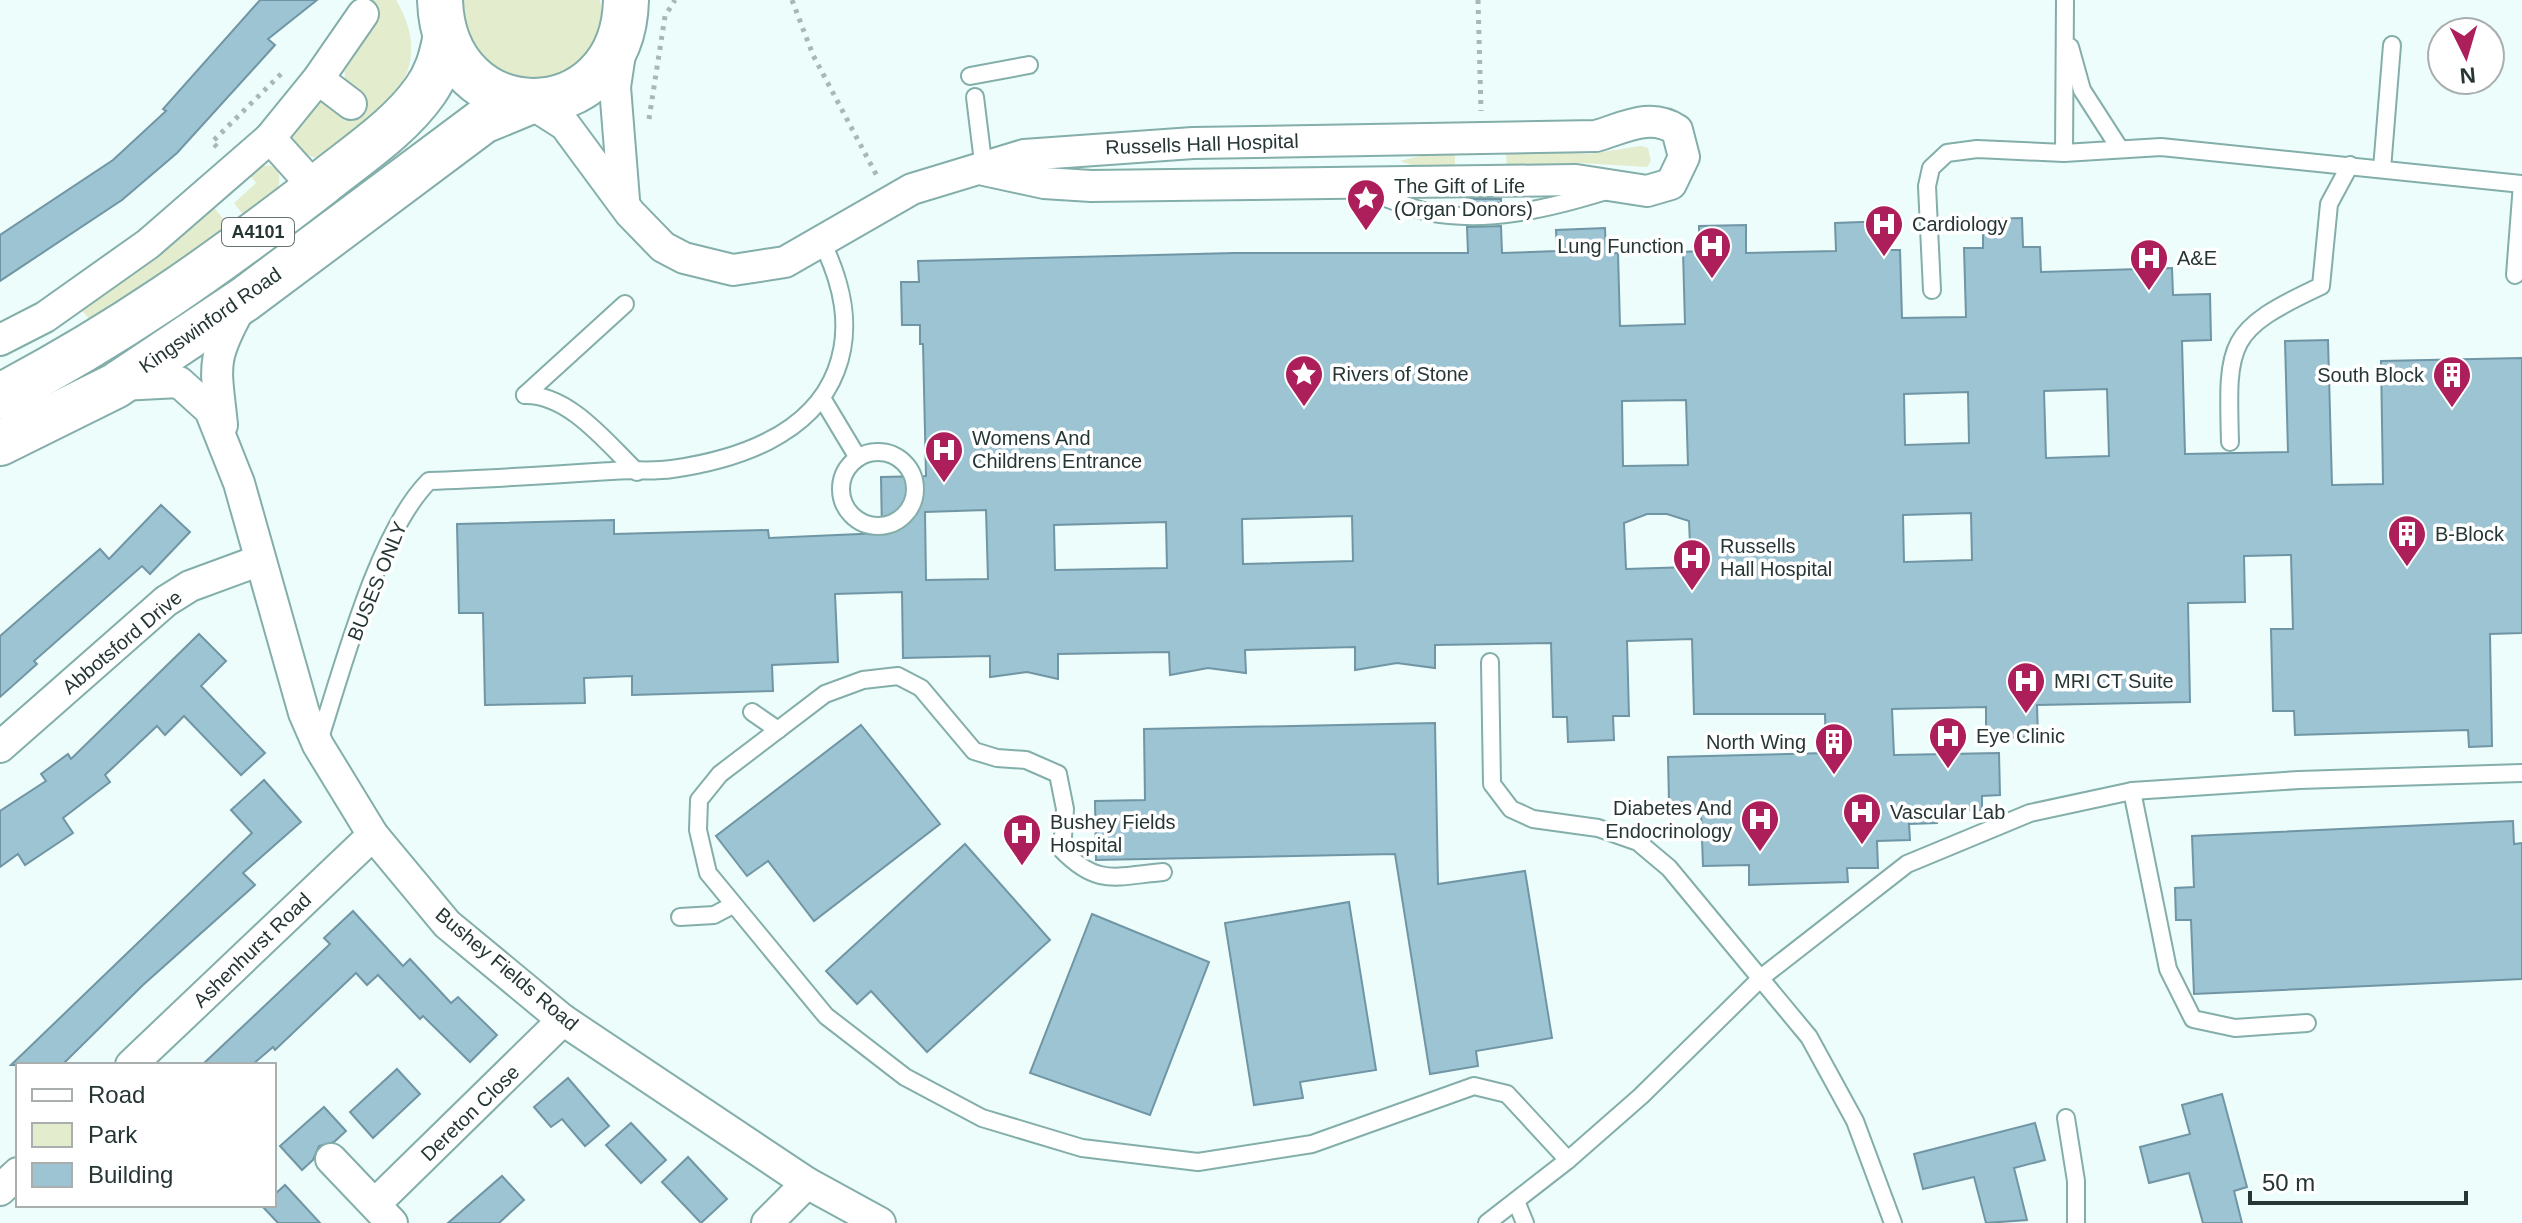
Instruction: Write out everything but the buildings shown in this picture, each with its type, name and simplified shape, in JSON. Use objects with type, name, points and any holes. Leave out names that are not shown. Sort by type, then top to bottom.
[{"type":"main road","name":"A4101","points":[[443,20],[460,67],[483,87],[504,97],[529,102],[554,99],[592,81],[614,55],[626,11]]},
{"type":"main road","name":"A4101","points":[[0,396],[139,318],[315,188],[404,116],[438,72],[443,20]]},
{"type":"main road","name":"Kingswinford Road","points":[[0,443],[115,386],[245,299],[483,121],[529,102]]},
{"type":"street","points":[[624,200],[615,87],[626,11]]},
{"type":"street","points":[[0,340],[45,317],[148,244],[270,138],[318,79],[363,14]]},
{"type":"street","points":[[318,79],[351,104]]},
{"type":"street","name":"Russells Hall Hospital","points":[[529,102],[565,125],[637,221],[663,247],[709,266],[758,268],[785,262],[890,200],[944,177],[984,170],[1024,155],[1112,147],[1596,136],[1651,120],[1665,122],[1677,130],[1684,157],[1671,184],[1647,191],[1576,180],[1091,186],[1044,183],[984,170]]},
{"type":"street","points":[[270,138],[315,188]]},
{"type":"street","name":"Bushey Fields Road","points":[[224,447],[215,364],[221,342],[245,299]]},
{"type":"street","name":"Bushey Fields Road","points":[[115,386],[179,382],[210,410],[239,483],[258,561],[304,713],[318,745],[373,835],[447,924],[563,1020],[807,1183],[880,1223]]},
{"type":"street","name":"Abbotsford Drive","points":[[0,747],[166,601],[190,586],[258,561]]},
{"type":"street","name":"Ashenhurst Road","points":[[133,1063],[373,835]]},
{"type":"street","name":"Dereton Close","points":[[331,1159],[384,1214],[563,1020]]},
{"type":"street","points":[[0,1190],[16,1175]]},
{"type":"street","points":[[767,1223],[807,1183]]},
{"type":"lane","points":[[2064,153],[2065,0]]},
{"type":"lane","points":[[2064,26],[2082,90],[2120,149]]},
{"type":"lane","points":[[2382,169],[2392,45]]},
{"type":"lane","points":[[970,76],[1029,65]]},
{"type":"lane","points":[[975,97],[984,170]]},
{"type":"lane","points":[[1932,290],[1927,186],[1931,168],[1947,153],[1977,149],[2064,153],[2161,147],[2522,184],[2515,275]]},
{"type":"lane","points":[[2230,442],[2228,374],[2238,342],[2257,319],[2321,286],[2329,204],[2350,165]]},
{"type":"lane","points":[[625,304],[525,395],[548,396],[591,428],[637,472],[671,469],[753,449],[799,421],[822,398],[842,356],[844,324],[839,279],[822,242]]},
{"type":"lane","points":[[822,398],[858,458]]},
{"type":"lane","points":[[879,452],[890,454],[908,467],[915,489],[913,502],[897,521],[872,526],[850,514],[843,503],[843,477],[858,458],[879,452]]},
{"type":"lane","name":"BUSES ONLY","points":[[318,745],[358,622],[398,523],[429,481],[637,472]]},
{"type":"lane","points":[[1490,662],[1492,784],[1511,809],[1533,819],[1598,828],[1638,842],[1669,868],[1809,1037],[1855,1121],[1893,1223]]},
{"type":"lane","points":[[1163,872],[1100,878],[1077,866],[1062,850],[1065,809],[1058,774],[1026,760],[997,758],[974,751],[921,688],[898,676],[863,680],[825,694],[720,774],[699,800],[698,830],[708,873],[826,1016],[905,1077],[982,1118],[1082,1148],[1198,1162],[1312,1144],[1474,1086],[1507,1094],[1568,1160]]},
{"type":"lane","points":[[752,712],[778,730]]},
{"type":"lane","points":[[1487,1223],[1568,1160],[1641,1096],[1762,977],[1907,864],[2030,813],[2132,791],[2299,780],[2522,773]]},
{"type":"lane","points":[[2132,791],[2168,969],[2193,1019],[2235,1028],[2307,1023]]},
{"type":"lane","points":[[680,917],[714,915],[733,905]]},
{"type":"lane","points":[[2066,1118],[2076,1181],[2076,1223]]},
{"type":"lane","points":[[1516,1201],[1525,1223]]},
{"type":"path","points":[[647,133],[665,16],[675,0]]},
{"type":"path","points":[[792,0],[813,55],[890,200]]},
{"type":"path","points":[[1478,0],[1482,138]]},
{"type":"green space","points":[[368,0],[396,0],[408,27],[411,50],[407,71],[398,90],[383,107],[328,158],[310,156],[294,143],[292,118],[345,82],[344,56],[377,12]]},
{"type":"green space","points":[[459,0],[600,0],[600,34],[595,47],[575,66],[532,86],[470,55]]},
{"type":"green space","points":[[1641,146],[1648,148],[1651,161],[1647,167],[1582,163],[1507,172],[1506,148],[1589,154]]},
{"type":"green space","points":[[1455,147],[1455,172],[1424,170],[1400,161]]},
{"type":"green space","points":[[258,165],[272,166],[278,171],[278,186],[271,199],[247,220],[234,203],[256,183],[247,171]]},
{"type":"green space","points":[[212,205],[232,230],[96,327],[80,308]]},
{"type":"place","name":"The Gift of Life (Organ Donors)","points":[[1366,232]]},
{"type":"place","name":"Cardiology","points":[[1884,258]]},
{"type":"place","name":"Lung Function","points":[[1712,280]]},
{"type":"place","name":"A&E","points":[[2149,292]]},
{"type":"place","name":"Rivers of Stone","points":[[1304,408]]},
{"type":"place","name":"South Block","points":[[2452,409]]},
{"type":"place","name":"Womens And Childrens Entrance","points":[[944,484]]},
{"type":"place","name":"B-Block","points":[[2407,568]]},
{"type":"place","name":"Russells Hall Hospital","points":[[1692,592]]},
{"type":"place","name":"MRI CT Suite","points":[[2026,715]]},
{"type":"place","name":"Eye Clinic","points":[[1948,770]]},
{"type":"place","name":"North Wing","points":[[1834,776]]},
{"type":"place","name":"Vascular Lab","points":[[1862,846]]},
{"type":"place","name":"Diabetes And Endocrinology","points":[[1760,853]]},
{"type":"place","name":"Bushey Fields Hospital","points":[[1022,867]]}]
